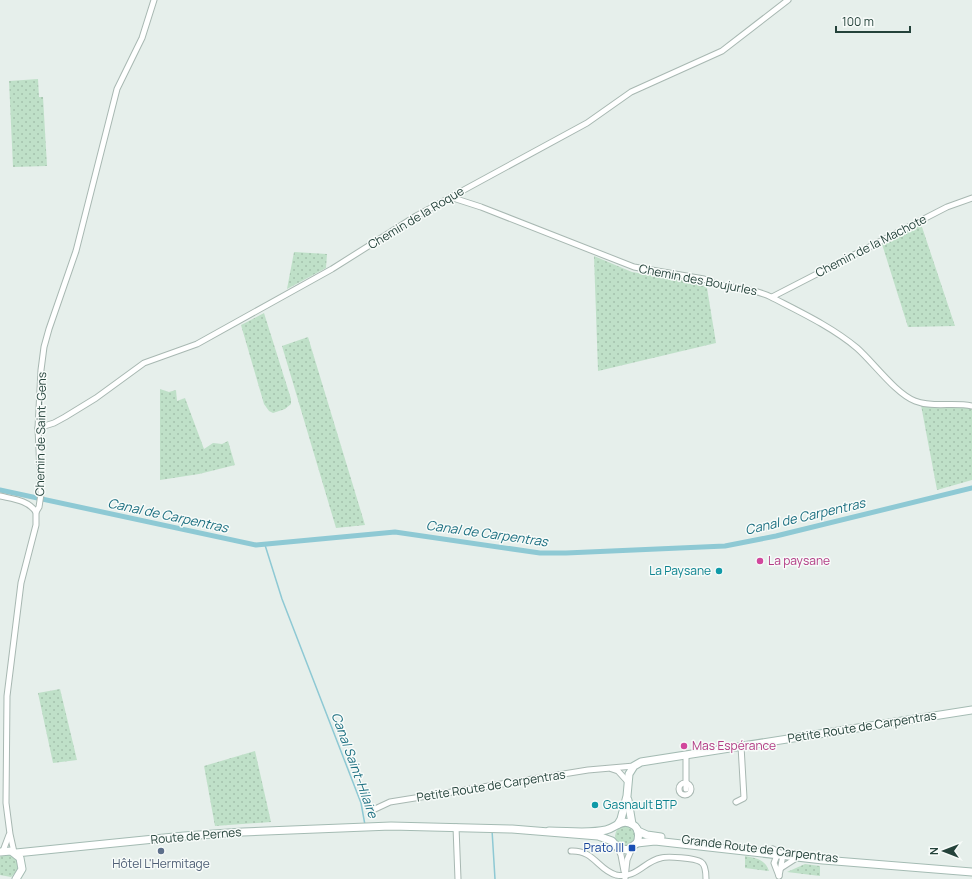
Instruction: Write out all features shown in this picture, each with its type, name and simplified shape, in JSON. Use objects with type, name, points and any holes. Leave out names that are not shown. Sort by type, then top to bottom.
[{"type":"main road","name":"Petite Route de Carpentras","points":[[634,766],[641,762],[972,710]]},
{"type":"main road","points":[[612,841],[611,836],[621,819],[627,796],[629,774],[634,766]]},
{"type":"main road","points":[[627,796],[632,824],[638,831],[634,846]]},
{"type":"main road","points":[[456,827],[550,831],[598,831],[616,826],[622,822],[632,824]]},
{"type":"main road","name":"Route de Pernes","points":[[1,851],[15,853],[37,852],[184,836],[356,827],[456,827]]},
{"type":"main road","points":[[550,831],[598,836],[612,841],[618,848]]},
{"type":"main road","name":"Grande Route de Carpentras","points":[[638,831],[659,837],[778,853],[882,865],[972,872]]},
{"type":"main road","name":"Grande Route de Carpentras","points":[[618,848],[627,850],[634,846],[655,841],[761,853],[798,855]]},
{"type":"main road","points":[[22,865],[37,852]]},
{"type":"main road","points":[[15,853],[20,858],[22,865],[20,877]]},
{"type":"street","name":"Chemin de Saint-Gens","points":[[15,853],[10,834],[6,787],[8,684],[21,583],[36,525],[36,512],[41,496],[38,428],[41,370],[49,329],[76,251],[117,89],[142,38],[154,0]]},
{"type":"street","name":"Chemin de la Roque","points":[[38,428],[54,423],[96,398],[144,363],[197,344],[332,269],[416,216],[540,150],[587,123],[631,92],[722,51],[788,0]]},
{"type":"street","name":"Chemin des Boujurles","points":[[450,197],[481,207],[634,267],[704,279],[710,283],[741,287],[772,297],[829,329],[856,348],[914,401],[972,406]]},
{"type":"street","name":"Chemin de la Machote","points":[[772,297],[947,208],[972,198]]},
{"type":"street","points":[[0,496],[22,501],[31,506],[36,512]]},
{"type":"street","points":[[736,802],[744,798],[741,746]]},
{"type":"street","points":[[686,755],[686,789]]},
{"type":"street","name":"Petite Route de Carpentras","points":[[375,809],[390,802],[609,767],[634,766]]},
{"type":"street","points":[[609,767],[618,771],[628,782]]},
{"type":"street","points":[[456,827],[458,879]]},
{"type":"street","name":"Chemin de Saint-Gens","points":[[1,851],[10,834]]},
{"type":"street","points":[[625,877],[627,860],[634,846]]},
{"type":"street","points":[[618,848],[621,855],[625,877]]},
{"type":"street","points":[[571,851],[580,851],[590,855],[607,871],[625,877],[638,873],[649,863],[661,858],[692,859],[701,862],[704,866],[706,879]]},
{"type":"street","points":[[761,853],[774,863],[779,877]]},
{"type":"street","points":[[774,863],[778,853]]},
{"type":"street","points":[[778,853],[781,868],[779,877]]},
{"type":"street","points":[[781,868],[798,855]]},
{"type":"green space","points":[[38,79],[39,97],[43,97],[47,166],[13,167],[9,81]]},
{"type":"green space","points":[[921,224],[955,326],[908,327],[882,244]]},
{"type":"green space","points":[[294,252],[327,254],[326,268],[287,289]]},
{"type":"green space","points":[[594,256],[632,272],[700,283],[707,288],[716,343],[598,371]]},
{"type":"green space","points":[[264,313],[291,399],[291,404],[285,409],[273,413],[269,411],[264,404],[241,325]]},
{"type":"green space","points":[[308,337],[365,525],[336,528],[282,346]]},
{"type":"green space","points":[[160,389],[169,392],[176,390],[177,401],[185,398],[204,449],[213,443],[222,444],[228,441],[235,465],[199,474],[160,480]]},
{"type":"green space","points":[[921,405],[972,408],[972,480],[937,490]]},
{"type":"green space","points":[[60,689],[77,760],[53,763],[38,693]]},
{"type":"green space","points":[[255,751],[271,822],[215,826],[204,766]]},
{"type":"green space","points":[[625,826],[632,829],[635,836],[632,843],[625,846],[618,843],[615,836],[618,829]]},
{"type":"green space","points":[[3,855],[10,855],[18,862],[19,869],[11,877],[0,875],[0,857]]},
{"type":"green space","points":[[745,856],[756,858],[765,864],[769,871],[745,868]]},
{"type":"green space","points":[[805,864],[820,866],[820,876],[787,872]]},
{"type":"waterway","name":"Canal de Carpentras","points":[[0,490],[256,545],[395,532],[540,553],[566,553],[725,546],[776,536],[972,488]]},
{"type":"waterway","name":"Canal Saint-Hilaire","points":[[265,545],[282,599],[361,803],[365,825]]},
{"type":"waterway","name":"Canal Saint-Hilaire","points":[[492,830],[495,879]]},
{"type":"place","name":"La paysane","points":[[760,561]]},
{"type":"place","name":"La Paysane","points":[[719,571]]},
{"type":"place","name":"Mas Espérance","points":[[684,746]]},
{"type":"place","name":"Gasnault BTP","points":[[595,805]]},
{"type":"place","name":"Prato III","points":[[632,848]]},
{"type":"place","name":"Hôtel L'Hermitage","points":[[161,851]]}]
